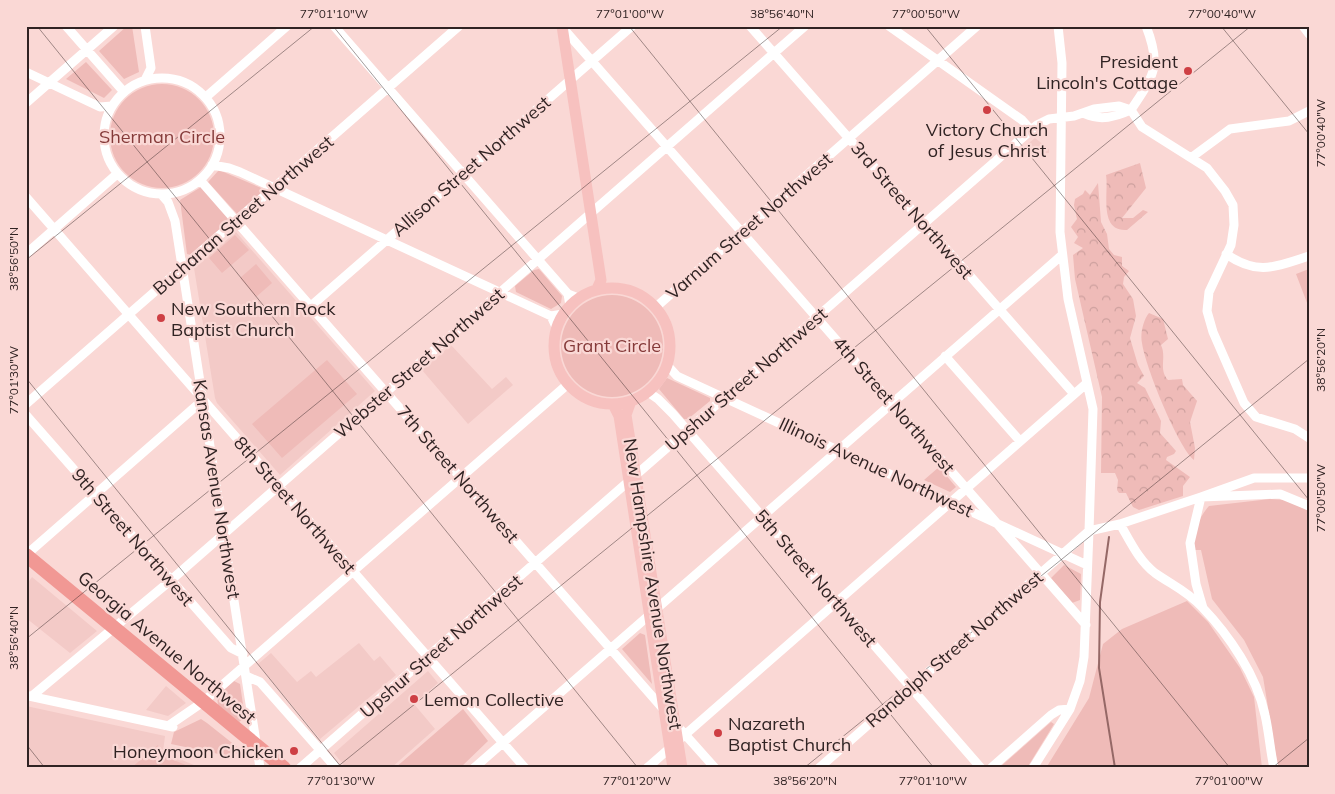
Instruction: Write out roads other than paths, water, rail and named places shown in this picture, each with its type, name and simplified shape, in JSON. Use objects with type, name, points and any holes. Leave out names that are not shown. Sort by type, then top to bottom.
[{"type":"highway","name":"Georgia Avenue Northwest","points":[[26,555],[284,768]]},
{"type":"main road","points":[[562,27],[602,286]]},
{"type":"main road","points":[[602,286],[631,290],[647,298],[665,320],[670,334],[670,350],[667,365],[660,378],[648,392],[631,401],[613,404],[587,398],[568,384],[559,370],[554,356],[556,327],[566,305],[602,286]]},
{"type":"main road","name":"New Hampshire Avenue Northwest","points":[[631,401],[626,415],[632,477]]},
{"type":"main road","name":"New Hampshire Avenue Northwest","points":[[613,404],[619,416],[632,477],[653,610],[682,768]]},
{"type":"main road","name":"New Hampshire Avenue Northwest","points":[[653,610],[664,710],[677,741],[673,768]]},
{"type":"street","points":[[66,26],[124,92]]},
{"type":"street","points":[[26,103],[114,26]]},
{"type":"street","points":[[145,26],[151,69],[145,80]]},
{"type":"street","points":[[206,97],[287,26]]},
{"type":"street","points":[[334,26],[538,260],[566,305]]},
{"type":"street","name":"Buchanan Street Northwest","points":[[26,404],[459,26]]},
{"type":"street","name":"Allison Street Northwest","points":[[311,306],[632,26]]},
{"type":"street","name":"3rd Street Northwest","points":[[750,26],[1074,394]]},
{"type":"street","name":"Webster Street Northwest","points":[[29,696],[115,628],[170,581],[805,26]]},
{"type":"street","points":[[889,26],[1022,120],[1031,130]]},
{"type":"street","name":"Varnum Street Northwest","points":[[656,307],[977,26]]},
{"type":"street","points":[[1034,768],[1070,709],[1082,674],[1086,625],[1093,415],[1068,299],[1062,255],[1060,117],[1062,63],[1058,26]]},
{"type":"street","points":[[1146,26],[1156,62],[1149,83],[1131,110],[1142,127],[1192,157],[1216,177],[1233,205],[1234,225],[1230,245],[1209,292],[1207,311],[1228,370],[1244,403],[1256,417],[1295,429],[1309,438]]},
{"type":"street","points":[[1303,26],[1309,34]]},
{"type":"street","name":"4th Street Northwest","points":[[562,27],[1086,625]]},
{"type":"street","points":[[151,69],[160,77]]},
{"type":"street","points":[[26,72],[102,108],[107,116]]},
{"type":"street","points":[[160,77],[184,81],[206,97],[214,108],[219,123],[220,139],[218,154],[212,166],[200,180],[180,191],[161,194],[136,188],[117,174],[105,150],[103,133],[107,116],[112,106],[124,92],[145,80],[160,77]]},
{"type":"street","points":[[102,108],[112,106]]},
{"type":"street","name":"Upshur Street Northwest","points":[[300,768],[1031,130],[1044,120],[1085,114],[1094,109],[1119,106],[1131,110]]},
{"type":"street","points":[[1192,157],[1230,129],[1289,121],[1309,111]]},
{"type":"street","points":[[218,154],[229,168]]},
{"type":"street","points":[[212,166],[229,168],[500,293],[566,305]]},
{"type":"street","points":[[26,254],[117,174]]},
{"type":"street","name":"7th Street Northwest","points":[[200,180],[675,723]]},
{"type":"street","name":"Kansas Avenue Northwest","points":[[173,211],[180,191]]},
{"type":"street","name":"Kansas Avenue Northwest","points":[[161,194],[173,211],[260,768]]},
{"type":"street","name":"8th Street Northwest","points":[[26,197],[525,768]]},
{"type":"street","points":[[1226,254],[1238,262],[1264,270],[1309,256]]},
{"type":"street","points":[[474,768],[1062,255]]},
{"type":"street","points":[[944,356],[1020,441]]},
{"type":"street","name":"Illinois Avenue Northwest","points":[[667,365],[677,376],[1087,565]]},
{"type":"street","points":[[647,768],[1087,383]]},
{"type":"street","points":[[29,696],[168,726],[182,725],[244,666],[568,384]]},
{"type":"street","name":"5th Street Northwest","points":[[648,392],[658,399],[687,431],[981,768]]},
{"type":"street","points":[[26,555],[203,400]]},
{"type":"street","name":"9th Street Northwest","points":[[26,415],[97,494],[170,581],[231,648],[243,654]]},
{"type":"street","points":[[1295,429],[1309,427]]},
{"type":"street","points":[[1089,531],[1120,524],[1254,478],[1309,478]]},
{"type":"street","points":[[1201,497],[1280,494],[1309,506]]},
{"type":"street","points":[[1201,497],[1190,543],[1196,584],[1203,608]]},
{"type":"street","points":[[1120,524],[1144,562],[1155,573],[1181,588],[1203,608],[1227,637],[1258,690],[1265,714],[1274,768]]},
{"type":"street","name":"Randolph Street Northwest","points":[[819,768],[1089,531]]},
{"type":"street","points":[[246,676],[256,678],[260,682],[336,768]]},
{"type":"street","points":[[992,768],[1051,715],[1059,710],[1070,709]]},
{"type":"street","points":[[677,741],[715,768]]},
{"type":"waterway","points":[[1109,537],[1100,602],[1099,668],[1115,768]]},
{"type":"place","name":"President Lincoln's Cottage","points":[[1188,71]]},
{"type":"place","name":"Victory Church of Jesus Christ","points":[[987,110]]},
{"type":"place","name":"New Southern Rock Baptist Church","points":[[161,318]]},
{"type":"place","name":"Lemon Collective","points":[[414,699]]},
{"type":"place","name":"Nazareth Baptist Church","points":[[718,733]]},
{"type":"place","name":"Honeymoon Chicken","points":[[294,751]]},
{"type":"park label","name":"Sherman Circle","points":[[162,136]]},
{"type":"park label","name":"Grant Circle","points":[[612,345]]}]
